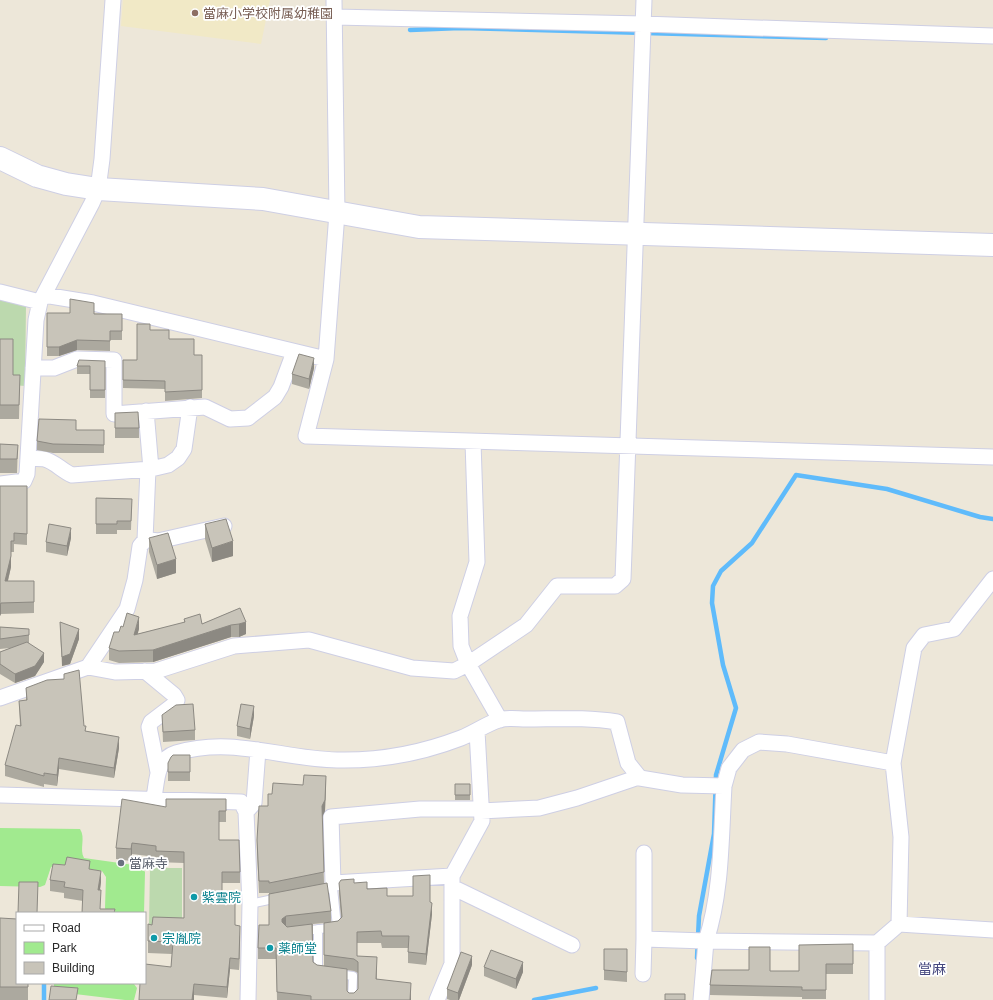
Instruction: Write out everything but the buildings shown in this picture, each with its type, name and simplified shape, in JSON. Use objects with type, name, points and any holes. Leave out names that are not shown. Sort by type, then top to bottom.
[{"type":"street","points":[[0,484],[24,482],[27,474],[36,320],[42,298],[98,189],[102,159],[113,0]]},
{"type":"street","points":[[334,0],[337,213],[326,360],[306,436],[993,457]]},
{"type":"street","points":[[0,698],[88,667],[115,672],[156,671],[234,646],[309,640],[412,668],[454,671],[468,664],[526,625],[557,586],[615,586],[623,579],[629,447],[644,0]]},
{"type":"street","points":[[335,17],[643,24],[993,36]]},
{"type":"street","points":[[0,158],[37,176],[66,184],[98,189],[264,199],[419,227],[993,245]]},
{"type":"street","points":[[0,292],[93,303],[326,360]]},
{"type":"street","points":[[33,368],[54,368],[77,359],[114,360],[114,414],[205,407],[230,419],[248,418],[275,397],[281,388],[294,352]]},
{"type":"street","points":[[28,458],[45,459],[53,463],[62,471],[72,475],[150,469],[168,465],[178,458],[184,449],[190,407]]},
{"type":"street","points":[[88,667],[126,609],[135,580],[140,546],[145,540],[150,469],[146,411]]},
{"type":"street","points":[[473,442],[477,562],[460,616],[461,646],[468,664],[500,720]]},
{"type":"street","points":[[145,540],[158,542],[224,526]]},
{"type":"street","points":[[899,924],[901,837],[893,764],[914,648],[924,636],[954,629],[993,579]]},
{"type":"street","points":[[145,671],[174,695],[177,700],[176,703],[151,722],[150,727],[158,772]]},
{"type":"street","points":[[154,798],[158,772],[163,760],[174,753],[200,747],[223,745],[336,760],[372,759],[441,746],[500,720],[594,718],[617,722],[628,763],[639,777]]},
{"type":"street","points":[[437,1000],[452,964],[452,882],[482,821],[476,731]]},
{"type":"street","points":[[701,1000],[700,941],[714,917],[715,905],[717,786],[743,750],[759,742],[787,744],[893,764]]},
{"type":"street","points":[[246,812],[254,803],[258,750]]},
{"type":"street","points":[[572,946],[452,882],[333,886],[331,817],[420,809],[481,810],[539,808],[577,798],[639,777],[682,785],[717,786]]},
{"type":"street","points":[[0,795],[154,798],[241,802],[246,812],[250,904],[248,1000]]},
{"type":"street","points":[[642,974],[644,939],[644,853]]},
{"type":"street","points":[[644,939],[877,943],[899,924],[993,930]]},
{"type":"street","points":[[877,943],[877,1000]]},
{"type":"lane","points":[[295,932],[336,927],[333,886],[305,892]]},
{"type":"lane","points":[[250,904],[284,896]]},
{"type":"lane","points":[[318,929],[318,971],[353,976],[352,1000]]},
{"type":"shaded area","name":"當麻小学校附属幼稚園","points":[[123,0],[270,0],[261,44],[121,26]]},
{"type":"green space","points":[[0,299],[26,305],[25,386],[0,384]]},
{"type":"green space","points":[[0,828],[80,829],[82,832],[82,851],[84,858],[141,866],[145,872],[144,912],[107,912],[105,908],[106,877],[102,871],[59,864],[51,867],[45,885],[40,887],[0,886]]},
{"type":"green space","points":[[150,868],[182,868],[182,926],[149,925]]},
{"type":"green space","points":[[54,984],[134,984],[137,988],[134,1000],[58,992],[54,989]]},
{"type":"waterway","points":[[410,30],[460,28],[826,38]]},
{"type":"waterway","points":[[697,958],[699,916],[714,834],[716,775],[736,708],[723,665],[712,603],[713,586],[721,571],[752,543],[796,475],[887,489],[980,517],[993,519]]},
{"type":"waterway","points":[[44,984],[44,1000]]},
{"type":"waterway","points":[[534,1000],[596,988]]},
{"type":"place","name":"當麻小学校附属幼稚園","points":[[195,13]]},
{"type":"place","name":"當麻寺","points":[[121,863]]},
{"type":"place","name":"紫雲院","points":[[194,897]]},
{"type":"place","name":"宗胤院","points":[[154,938]]},
{"type":"place","name":"薬師堂","points":[[270,948]]},
{"type":"district","name":"當麻","points":[[932,969]]}]
